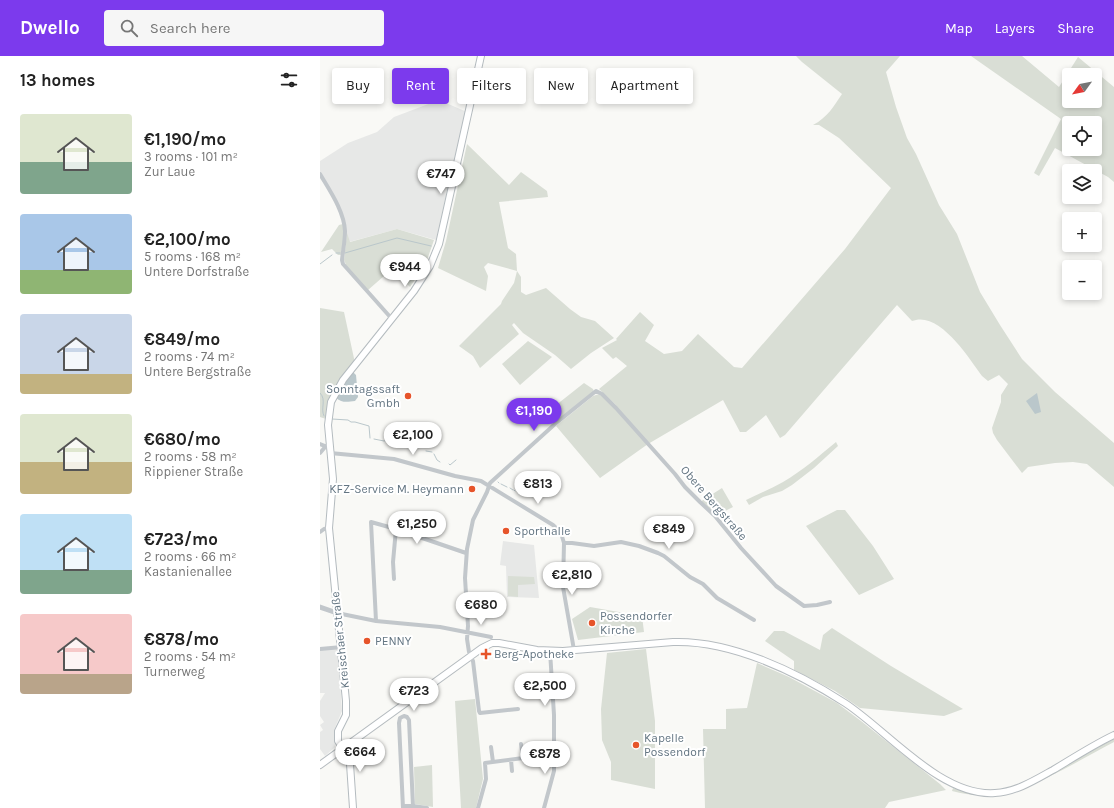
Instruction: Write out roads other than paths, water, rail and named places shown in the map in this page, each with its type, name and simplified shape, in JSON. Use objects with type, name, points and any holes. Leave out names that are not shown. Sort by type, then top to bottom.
[{"type":"main road","name":"Kreischaer Straße","points":[[353,808],[349,759],[338,741],[338,731],[346,715],[346,701],[342,647],[337,613],[329,528],[333,479],[329,449],[328,425],[331,402],[343,380],[424,277],[439,244],[481,56]]},
{"type":"main road","points":[[320,765],[470,654],[492,643],[550,651],[673,642],[699,643],[752,656],[794,674],[845,703],[948,782],[967,790],[980,793],[995,793],[1021,787],[1036,780],[1114,735]]},
{"type":"street","points":[[320,174],[338,206],[344,223],[345,232],[342,260],[343,264],[392,319]]},
{"type":"street","name":"Obere Bergstraße","points":[[489,485],[555,424],[596,391],[602,394],[616,408],[685,487],[715,516],[740,548],[776,586],[804,606],[830,602]]},
{"type":"street","points":[[320,444],[329,449],[394,459],[455,476],[474,479],[489,485],[553,525],[561,533],[564,543],[563,587],[574,650]]},
{"type":"street","points":[[320,453],[329,449]]},
{"type":"street","points":[[489,485],[473,520],[466,553],[465,575],[470,654],[473,661],[480,713],[518,709]]},
{"type":"street","points":[[376,621],[371,522],[466,553]]},
{"type":"street","points":[[320,532],[329,528]]},
{"type":"street","points":[[394,579],[396,529]]},
{"type":"street","points":[[564,543],[594,546],[621,542],[639,546],[658,553],[690,577],[703,584],[712,595],[754,620]]},
{"type":"street","points":[[320,607],[337,613],[376,621],[440,627],[490,637]]},
{"type":"street","points":[[320,648],[342,647]]},
{"type":"street","points":[[544,808],[554,771],[550,651]]},
{"type":"street","points":[[413,807],[409,720],[404,716],[400,718],[399,723],[403,807],[426,808]]},
{"type":"street","points":[[478,808],[486,779],[485,763],[523,758],[521,744]]},
{"type":"street","points":[[491,747],[493,762]]},
{"type":"street","points":[[511,760],[512,771]]},
{"type":"waterway","points":[[345,253],[397,238],[431,246]]},
{"type":"waterway","points":[[320,264],[332,255]]},
{"type":"waterway","points":[[320,393],[323,398],[324,416]]},
{"type":"waterway","points":[[332,419],[348,420],[369,426],[370,438]]},
{"type":"waterway","points":[[374,439],[384,441],[398,438]]},
{"type":"waterway","points":[[426,451],[432,452]]},
{"type":"waterway","points":[[434,454],[440,462]]},
{"type":"waterway","points":[[449,464],[450,465],[456,460]]},
{"type":"waterway","points":[[501,484],[507,487]]},
{"type":"place","name":"Sonntagssaft Gmbh","points":[[408,396]]},
{"type":"place","name":"KFZ-Service M. Heymann","points":[[472,489]]},
{"type":"place","name":"Sporthalle","points":[[506,531]]},
{"type":"place","name":"Possendorfer Kirche","points":[[592,623]]},
{"type":"place","name":"PENNY","points":[[367,641]]},
{"type":"place","name":"Berg-Apotheke","points":[[486,654]]},
{"type":"place","name":"Kapelle Possendorf","points":[[636,745]]}]
